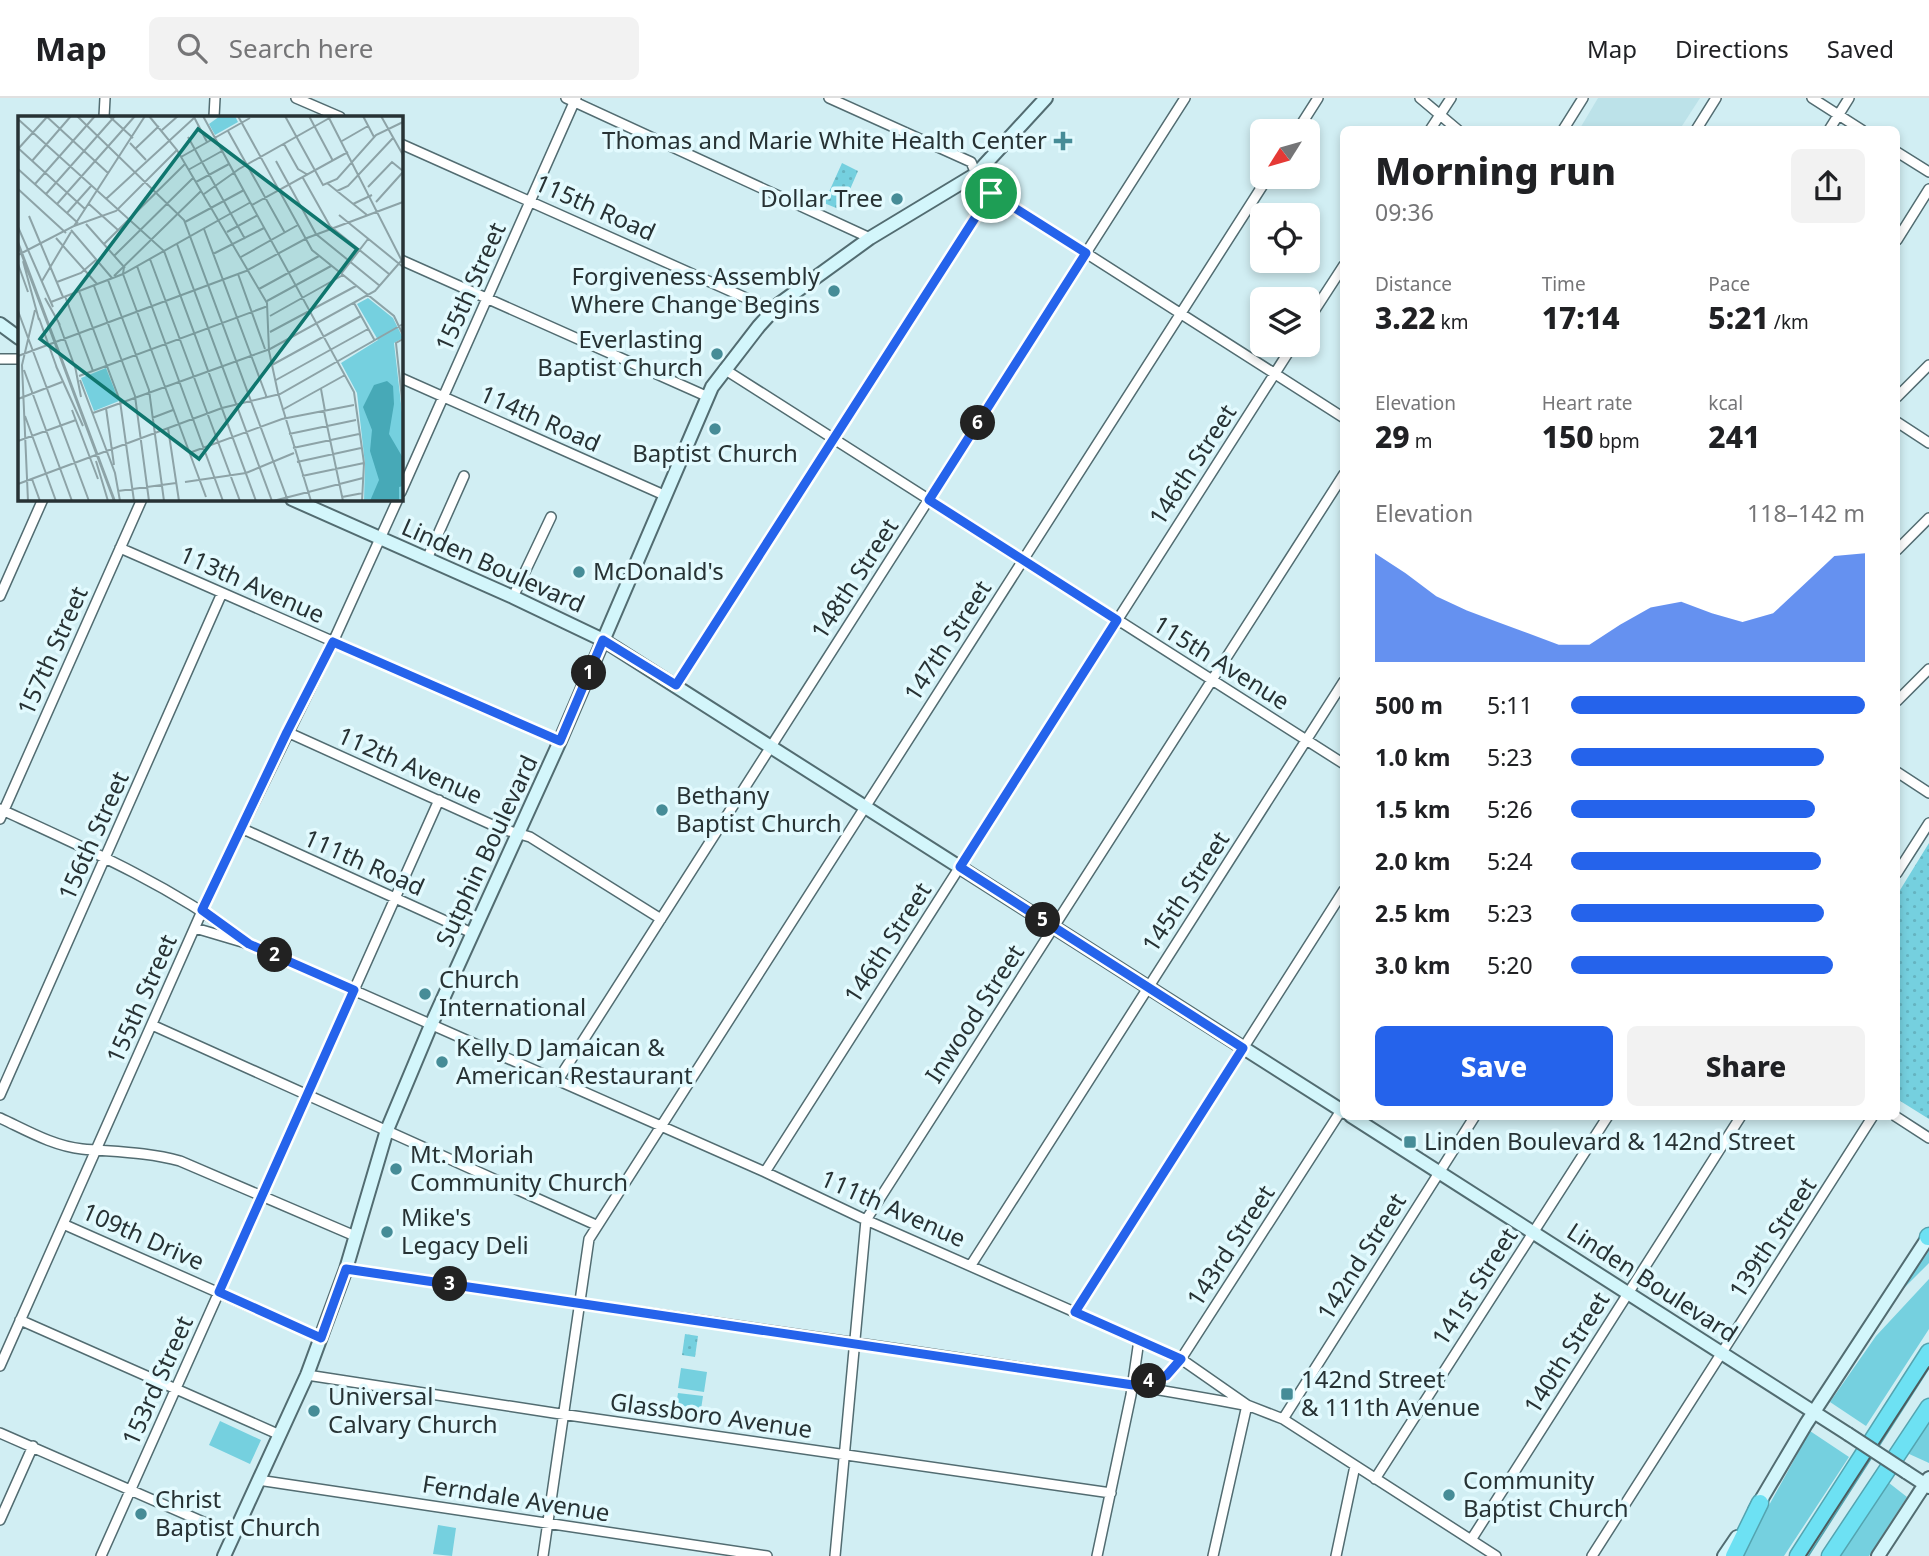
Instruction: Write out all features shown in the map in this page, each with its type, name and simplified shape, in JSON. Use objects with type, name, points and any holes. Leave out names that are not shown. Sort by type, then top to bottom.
[{"type":"highway","points":[[1798,1556],[1929,1352]]},
{"type":"highway","points":[[1830,1556],[1929,1407]]},
{"type":"highway","points":[[1734,1556],[1760,1503]]},
{"type":"main road","name":"Sutphin Boulevard","points":[[224,1556],[307,1375],[346,1269],[387,1130],[431,1025],[560,741],[706,396],[724,369],[773,310],[870,238],[976,174],[1046,98]]},
{"type":"main road","points":[[0,324],[18,337]]},
{"type":"main road","name":"Linden Boulevard","points":[[294,500],[603,640],[1340,1108]]},
{"type":"main road","name":"Linden Boulevard","points":[[1359,1120],[1906,1472],[1928,1483]]},
{"type":"main road","points":[[1724,1556],[1929,1236]]},
{"type":"main road","points":[[1878,1556],[1928,1483]]},
{"type":"street","points":[[104,116],[105,98]]},
{"type":"street","points":[[214,116],[215,98]]},
{"type":"street","points":[[296,98],[338,116]]},
{"type":"street","points":[[829,98],[971,162],[981,186],[991,193],[1340,415]]},
{"type":"street","name":"148th Street","points":[[558,1080],[1185,98]]},
{"type":"street","points":[[1305,119],[1318,98]]},
{"type":"street","points":[[1420,98],[1454,126]]},
{"type":"street","points":[[1432,126],[1451,98]]},
{"type":"street","points":[[1566,126],[1583,98]]},
{"type":"street","points":[[1698,126],[1716,98]]},
{"type":"street","points":[[1812,98],[1856,126]]},
{"type":"street","points":[[1832,126],[1849,98]]},
{"type":"street","points":[[572,99],[870,238]]},
{"type":"street","name":"155th Street","points":[[402,490],[531,200],[572,99]]},
{"type":"street","name":"115th Road","points":[[402,144],[773,310]]},
{"type":"street","points":[[1900,154],[1929,172]]},
{"type":"street","name":"147th Street","points":[[543,1556],[589,1239],[596,1225],[662,1127],[1260,189]]},
{"type":"street","points":[[1900,235],[1929,189]]},
{"type":"street","points":[[676,685],[991,193]]},
{"type":"street","points":[[402,260],[706,396]]},
{"type":"street","points":[[1320,302],[1340,271]]},
{"type":"street","name":"146th Street","points":[[765,1172],[1285,357]]},
{"type":"street","points":[[0,359],[18,359]]},
{"type":"street","points":[[1900,394],[1929,365]]},
{"type":"street","name":"115th Avenue","points":[[724,369],[1340,761]]},
{"type":"street","name":"114th Road","points":[[402,378],[664,495]]},
{"type":"street","points":[[1900,424],[1929,443]]},
{"type":"street","points":[[427,559],[464,476]]},
{"type":"street","name":"Inwood Street","points":[[835,1556],[866,1220],[1340,480]]},
{"type":"street","points":[[0,596],[43,500]]},
{"type":"street","name":"157th Street","points":[[1,813],[142,500]]},
{"type":"street","name":"155th Street","points":[[0,1366],[202,910],[333,642],[398,500]]},
{"type":"street","points":[[513,597],[551,517]]},
{"type":"street","points":[[1900,547],[1929,518]]},
{"type":"street","name":"113th Avenue","points":[[120,548],[560,741]]},
{"type":"street","name":"156th Street","points":[[0,1095],[222,593]]},
{"type":"street","points":[[1900,698],[1929,669]]},
{"type":"street","name":"145th Street","points":[[971,1265],[1340,687]]},
{"type":"street","name":"112th Avenue","points":[[287,732],[505,830],[537,841],[661,919]]},
{"type":"street","points":[[1900,774],[1929,793]]},
{"type":"street","name":"153rd Street","points":[[101,1556],[439,800]]},
{"type":"street","name":"111th Avenue","points":[[1,813],[106,857],[202,910],[249,944]]},
{"type":"street","points":[[1900,868],[1929,823]]},
{"type":"street","name":"111th Road","points":[[241,828],[472,933]]},
{"type":"street","points":[[1075,1312],[1340,896]]},
{"type":"street","name":"111th Avenue","points":[[195,928],[249,944],[1181,1359],[1247,1405],[1283,1419],[1496,1556]]},
{"type":"street","points":[[152,1025],[596,1225]]},
{"type":"street","points":[[0,1118],[54,1143],[81,1149],[155,1154],[180,1161],[355,1236]]},
{"type":"street","name":"143rd Street","points":[[1133,1385],[1166,1376],[1181,1359],[1340,1119]]},
{"type":"street","points":[[1900,1119],[1929,1138]]},
{"type":"street","name":"142nd Street","points":[[1283,1419],[1472,1120]]},
{"type":"street","name":"141st Street","points":[[1375,1479],[1605,1120]]},
{"type":"street","name":"140th Street","points":[[1471,1540],[1738,1120]]},
{"type":"street","name":"139th Street","points":[[1592,1556],[1870,1120]]},
{"type":"street","name":"109th Drive","points":[[63,1224],[321,1338]]},
{"type":"street","points":[[346,1269],[1133,1385],[1247,1405],[1213,1556]]},
{"type":"street","points":[[20,1320],[279,1436]]},
{"type":"street","points":[[1097,1556],[1133,1385],[1139,1340]]},
{"type":"street","name":"Glassboro Avenue","points":[[307,1375],[1111,1493]]},
{"type":"street","points":[[0,1433],[233,1535]]},
{"type":"street","points":[[0,1520],[33,1446]]},
{"type":"street","points":[[1336,1556],[1355,1466]]},
{"type":"street","name":"Ferndale Avenue","points":[[258,1480],[767,1556]]},
{"type":"shaded area","points":[[1598,98],[1700,98],[1682,126],[1581,126]]},
{"type":"shaded area","points":[[842,163],[858,171],[841,210],[824,203]]},
{"type":"shaded area","points":[[1929,843],[1929,1119],[1900,1101],[1900,890]]},
{"type":"shaded area","points":[[1929,1248],[1929,1263],[1901,1291]]},
{"type":"shaded area","points":[[1929,1279],[1929,1329],[1866,1426],[1830,1402],[1876,1336]]},
{"type":"shaded area","points":[[685,1334],[698,1336],[695,1357],[682,1355]]},
{"type":"shaded area","points":[[681,1368],[707,1372],[704,1392],[678,1388]]},
{"type":"shaded area","points":[[678,1393],[703,1396],[700,1416],[675,1413]]},
{"type":"shaded area","points":[[1929,1413],[1929,1463],[1907,1453]]},
{"type":"shaded area","points":[[220,1421],[261,1440],[250,1464],[209,1445]]},
{"type":"shaded area","points":[[1810,1431],[1849,1457],[1784,1556],[1741,1556]]},
{"type":"shaded area","points":[[1884,1479],[1907,1497],[1869,1556],[1835,1556]]},
{"type":"shaded area","points":[[438,1525],[456,1528],[452,1556],[433,1554]]},
{"type":"tram line","points":[[1806,1556],[1929,1367]]},
{"type":"place","name":"Thomas and Marie White Health Center","points":[[1063,141]]},
{"type":"place","name":"Dollar Tree","points":[[897,199]]},
{"type":"place","name":"Forgiveness Assembly Where Change Begins","points":[[834,291]]},
{"type":"place","name":"Everlasting Baptist Church","points":[[717,354]]},
{"type":"place","name":"Baptist Church","points":[[715,429]]},
{"type":"place","name":"McDonald's","points":[[579,572]]},
{"type":"place","name":"Bethany Baptist Church","points":[[662,810]]},
{"type":"place","name":"Church International","points":[[425,994]]},
{"type":"place","name":"Kelly D Jamaican & American Restaurant","points":[[442,1062]]},
{"type":"place","name":"Linden Boulevard & 142nd Street","points":[[1410,1142]]},
{"type":"place","name":"Mt. Moriah Community Church","points":[[396,1169]]},
{"type":"place","name":"Mike's Legacy Deli","points":[[387,1232]]},
{"type":"place","name":"142nd Street & 111th Avenue","points":[[1287,1394]]},
{"type":"place","name":"Universal Calvary Church","points":[[314,1411]]},
{"type":"place","name":"Community Baptist Church","points":[[1449,1495]]},
{"type":"place","name":"Christ Baptist Church","points":[[141,1514]]},
{"type":"route","points":[[991,193],[1086,253],[929,500],[1117,620],[960,867],[1243,1048],[1075,1312],[1181,1359],[1166,1376],[1133,1385],[346,1269],[321,1338],[219,1292],[354,990],[249,944],[202,910],[333,642],[560,741],[603,640],[676,685],[991,193]]}]
